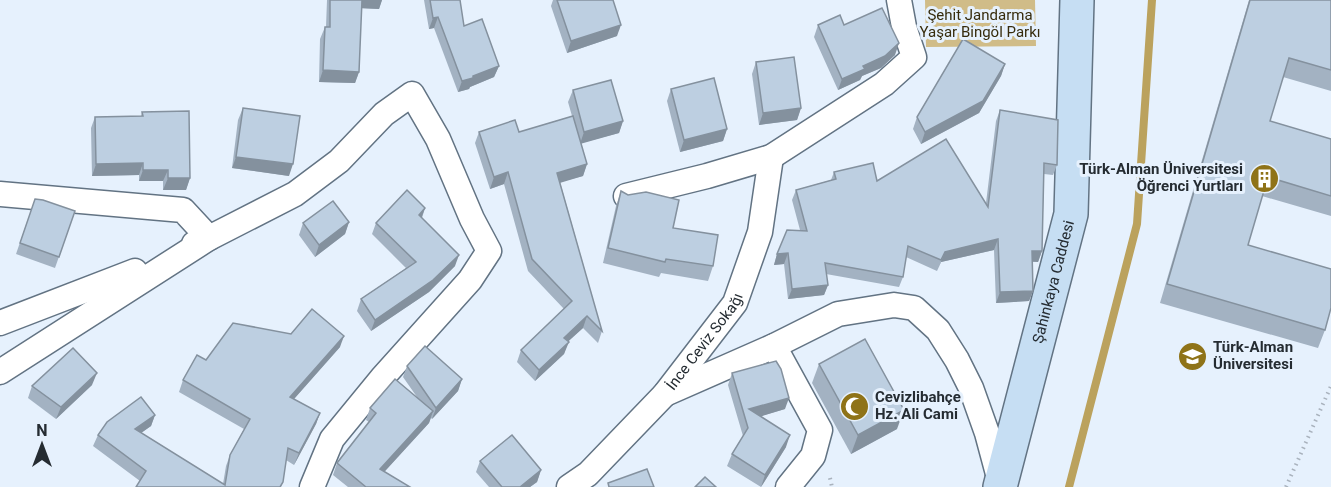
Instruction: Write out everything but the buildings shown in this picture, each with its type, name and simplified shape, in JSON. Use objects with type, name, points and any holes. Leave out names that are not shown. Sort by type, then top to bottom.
[{"type":"street","points":[[627,196],[771,157],[884,84],[914,57],[904,27],[899,0]]},
{"type":"street","name":"Şahinkaya Caddesi","points":[[1000,486],[1071,214],[1077,0]]},
{"type":"street","points":[[0,323],[130,274],[209,238],[295,194],[339,161],[384,114],[412,94],[438,139],[472,219],[489,251],[470,280],[382,378],[332,439],[312,487]]},
{"type":"street","name":"İnce Ceviz Sokağı","points":[[569,487],[588,474],[665,394],[735,303],[760,232],[771,157]]},
{"type":"street","points":[[0,194],[183,210],[209,238]]},
{"type":"street","points":[[0,372],[209,238]]},
{"type":"street","points":[[665,394],[774,346],[838,314],[894,305],[914,308],[938,330],[971,388],[987,433],[1000,486]]},
{"type":"street","points":[[774,346],[820,430],[813,456],[788,487]]},
{"type":"path","points":[[1286,487],[1331,386]]},
{"type":"green space","name":"Şehit Jandarma Yaşar Bingöl Parkı","points":[[925,0],[1035,0],[1036,46],[926,47]]},
{"type":"waterway","points":[[1069,487],[1137,224],[1152,0]]},
{"type":"place","name":"Türk-Alman Üniversitesi Öğrenci Yurtları","points":[[1264,178]]},
{"type":"place","name":"Türk-Alman Üniversitesi","points":[[1192,356]]},
{"type":"place","name":"Cevizlibahçe Hz. Ali Cami","points":[[854,406]]}]
